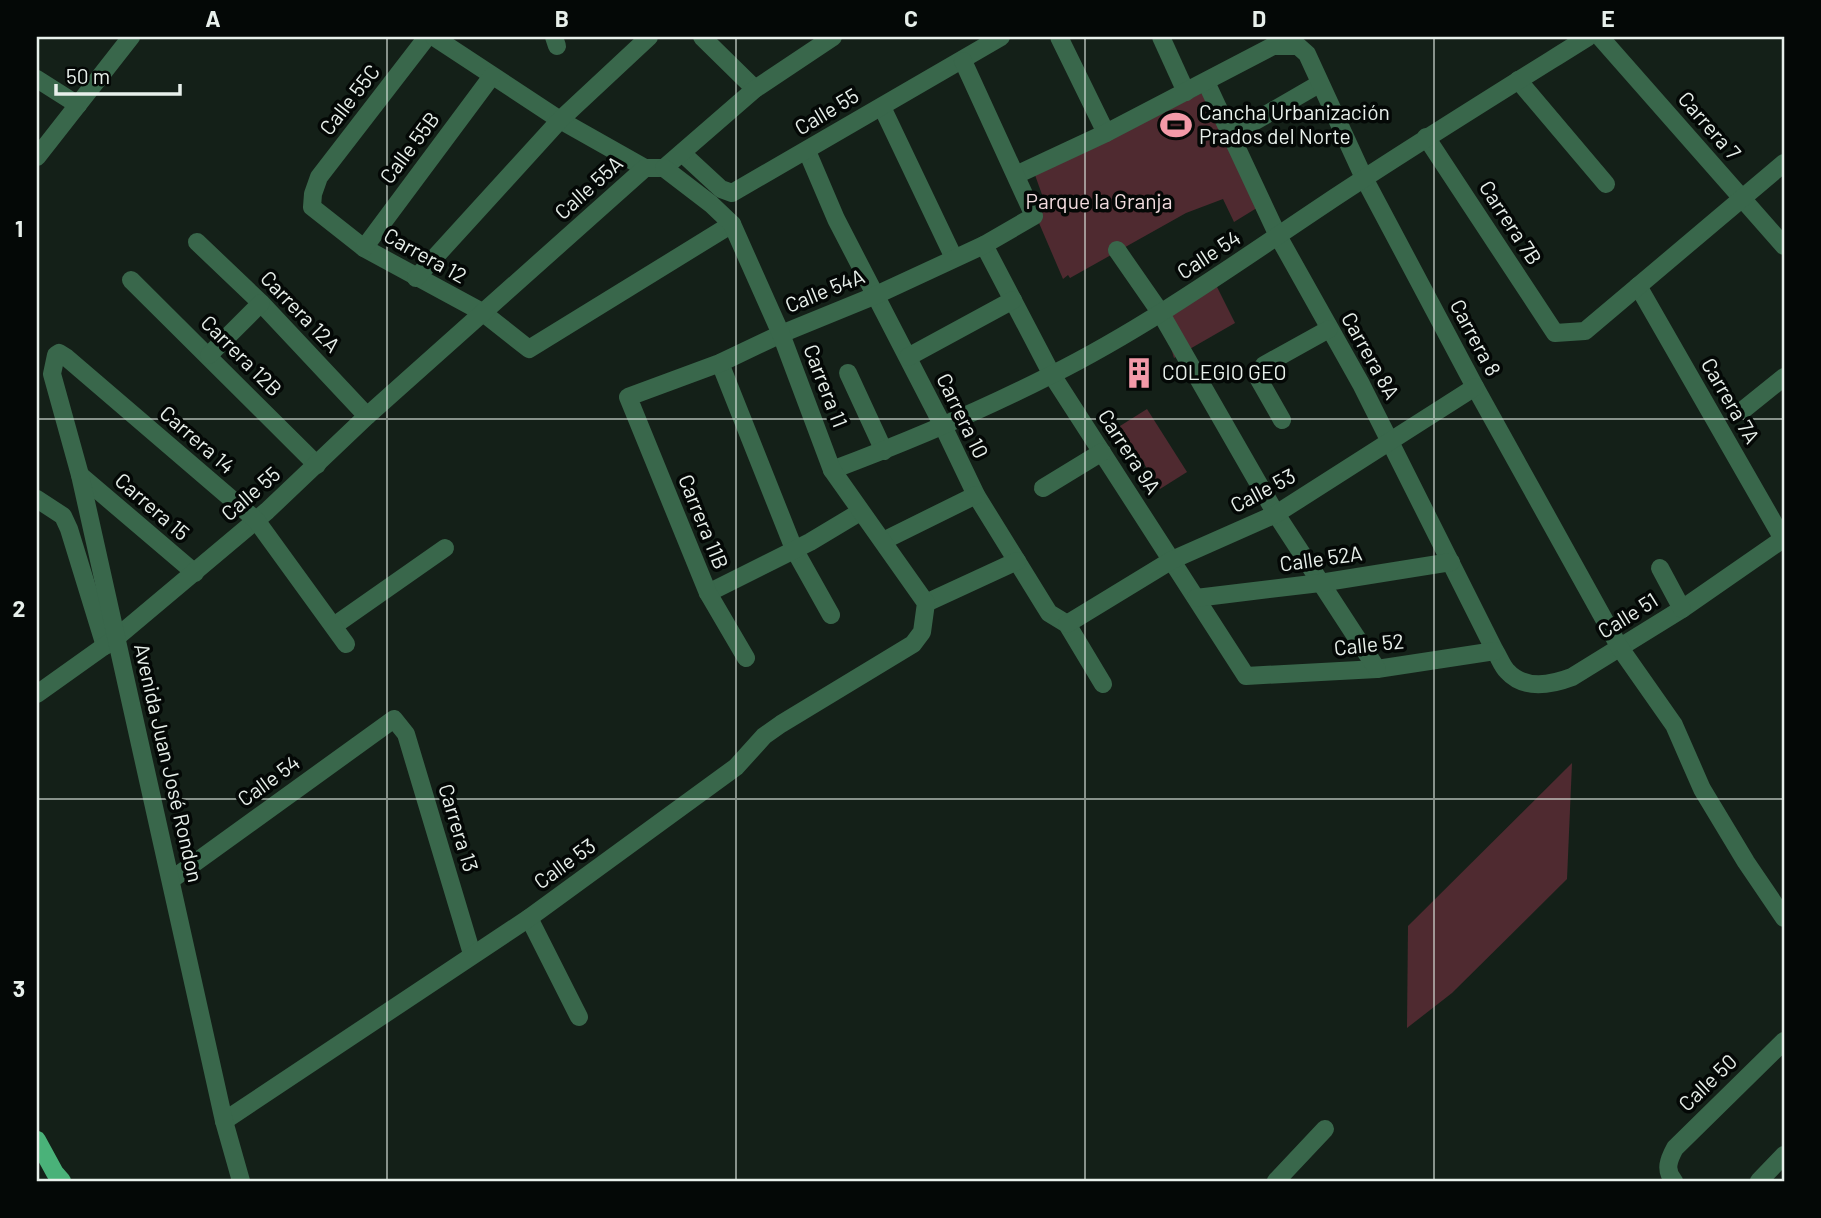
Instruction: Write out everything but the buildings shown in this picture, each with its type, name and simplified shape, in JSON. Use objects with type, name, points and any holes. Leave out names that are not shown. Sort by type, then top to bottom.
[{"type":"main road","points":[[37,1140],[62,1181]]},
{"type":"street","points":[[37,157],[131,37]]},
{"type":"street","name":"Calle 55C","points":[[313,194],[319,177],[427,37]]},
{"type":"street","points":[[434,37],[560,120],[645,168]]},
{"type":"street","points":[[416,278],[560,120],[649,37]]},
{"type":"street","points":[[702,37],[755,89]]},
{"type":"street","points":[[664,168],[755,89],[832,37]]},
{"type":"street","name":"Calle 55","points":[[682,153],[721,189],[732,193],[1001,37]]},
{"type":"street","points":[[1059,37],[1106,133]]},
{"type":"street","points":[[1161,37],[1186,92]]},
{"type":"street","name":"Calle 54","points":[[832,470],[943,426],[1052,375],[1132,331],[1214,281],[1426,137],[1588,37]]},
{"type":"street","name":"Carrera 7","points":[[1600,37],[1784,246]]},
{"type":"street","points":[[963,61],[1016,175],[1206,82],[1271,41]]},
{"type":"street","name":"Carrera 8","points":[[1271,41],[1298,46],[1307,54],[1364,178],[1475,387],[1620,648],[1674,725],[1702,789],[1784,918]]},
{"type":"street","name":"Calle 55B","points":[[364,248],[492,76]]},
{"type":"street","points":[[37,79],[78,105]]},
{"type":"street","points":[[1518,80],[1606,184]]},
{"type":"street","name":"Carrera 8A","points":[[1206,82],[1278,236],[1361,384],[1495,651]]},
{"type":"street","points":[[1231,135],[1319,84]]},
{"type":"street","points":[[881,107],[954,258]]},
{"type":"street","name":"Carrera 7B","points":[[1426,137],[1555,333],[1585,331],[1638,286]]},
{"type":"street","name":"Carrera 10","points":[[807,150],[836,219],[976,495],[1049,612],[1067,624],[1103,684]]},
{"type":"street","points":[[1638,286],[1784,163]]},
{"type":"street","name":"Calle 55A","points":[[482,312],[645,168],[664,168]]},
{"type":"street","name":"Carrera 11","points":[[664,168],[732,224],[781,334],[832,470],[926,603]]},
{"type":"street","name":"Calle 54A","points":[[628,397],[720,363],[984,245],[1034,216],[1016,175]]},
{"type":"street","name":"Carrera 12","points":[[313,194],[313,207],[364,248],[482,312],[529,349],[732,224]]},
{"type":"street","name":"Carrera 12A","points":[[197,242],[261,303],[368,416]]},
{"type":"street","name":"Carrera 9A","points":[[984,245],[1052,375],[1246,676]]},
{"type":"street","points":[[1117,250],[1160,312],[1276,514],[1377,669]]},
{"type":"street","name":"Carrera 12B","points":[[131,280],[317,465]]},
{"type":"street","name":"Carrera 7A","points":[[1638,286],[1783,539]]},
{"type":"street","points":[[908,357],[1013,300]]},
{"type":"street","points":[[209,355],[261,303]]},
{"type":"street","name":"Calle 55","points":[[37,694],[111,642],[195,573],[317,465],[482,312]]},
{"type":"street","points":[[1282,420],[1257,376],[1264,365],[1329,329]]},
{"type":"street","name":"Carrera 14","points":[[56,355],[61,353],[256,520],[335,625],[346,644]]},
{"type":"street","name":"Avenida Juan José Rondon","points":[[56,355],[52,374],[80,475],[111,642],[171,880],[224,1121],[241,1181]]},
{"type":"street","points":[[720,363],[794,549],[831,614]]},
{"type":"street","points":[[848,373],[884,451]]},
{"type":"street","points":[[1743,410],[1784,377]]},
{"type":"street","name":"Calle 53","points":[[1067,624],[1172,560],[1276,514],[1475,387]]},
{"type":"street","name":"Carrera 11B","points":[[628,397],[708,593],[746,658]]},
{"type":"street","points":[[1043,488],[1102,452]]},
{"type":"street","name":"Carrera 15","points":[[80,475],[195,573]]},
{"type":"street","points":[[883,541],[976,495]]},
{"type":"street","points":[[37,499],[63,516],[111,642]]},
{"type":"street","points":[[708,593],[860,512]]},
{"type":"street","name":"Calle 51","points":[[1495,651],[1508,672],[1527,683],[1553,684],[1572,677],[1682,609],[1783,539]]},
{"type":"street","points":[[335,625],[445,548]]},
{"type":"street","points":[[926,603],[1017,561]]},
{"type":"street","name":"Calle 52A","points":[[1196,598],[1320,583],[1451,562]]},
{"type":"street","points":[[1660,568],[1682,609]]},
{"type":"street","name":"Calle 53","points":[[224,1121],[529,918],[736,767],[764,736],[798,712],[903,650],[922,632],[926,603]]},
{"type":"street","name":"Calle 52","points":[[1246,676],[1377,669],[1495,651]]},
{"type":"street","name":"Calle 54","points":[[171,880],[394,719]]},
{"type":"street","name":"Carrera 13","points":[[394,719],[406,734],[472,954]]},
{"type":"street","points":[[529,918],[579,1017]]},
{"type":"street","name":"Calle 50","points":[[1674,1181],[1670,1177],[1667,1161],[1675,1147],[1784,1041]]},
{"type":"street","points":[[1276,1181],[1325,1129]]},
{"type":"street","points":[[1759,1181],[1784,1155]]},
{"type":"green space","name":"Parque la Granja","points":[[1204,92],[1260,206],[1234,222],[1223,199],[1186,213],[1070,278],[1068,275],[1063,279],[1033,209],[1045,203],[1035,175]]},
{"type":"green space","points":[[1214,281],[1235,323],[1174,358],[1160,312]]},
{"type":"green space","points":[[1147,409],[1187,472],[1160,489],[1120,426]]},
{"type":"green space","points":[[1572,763],[1567,879],[1452,993],[1407,1028],[1408,926]]},
{"type":"place","name":"Cancha Urbanización Prados del Norte","points":[[1176,125]]},
{"type":"place","name":"COLEGIO GEO","points":[[1139,373]]}]
